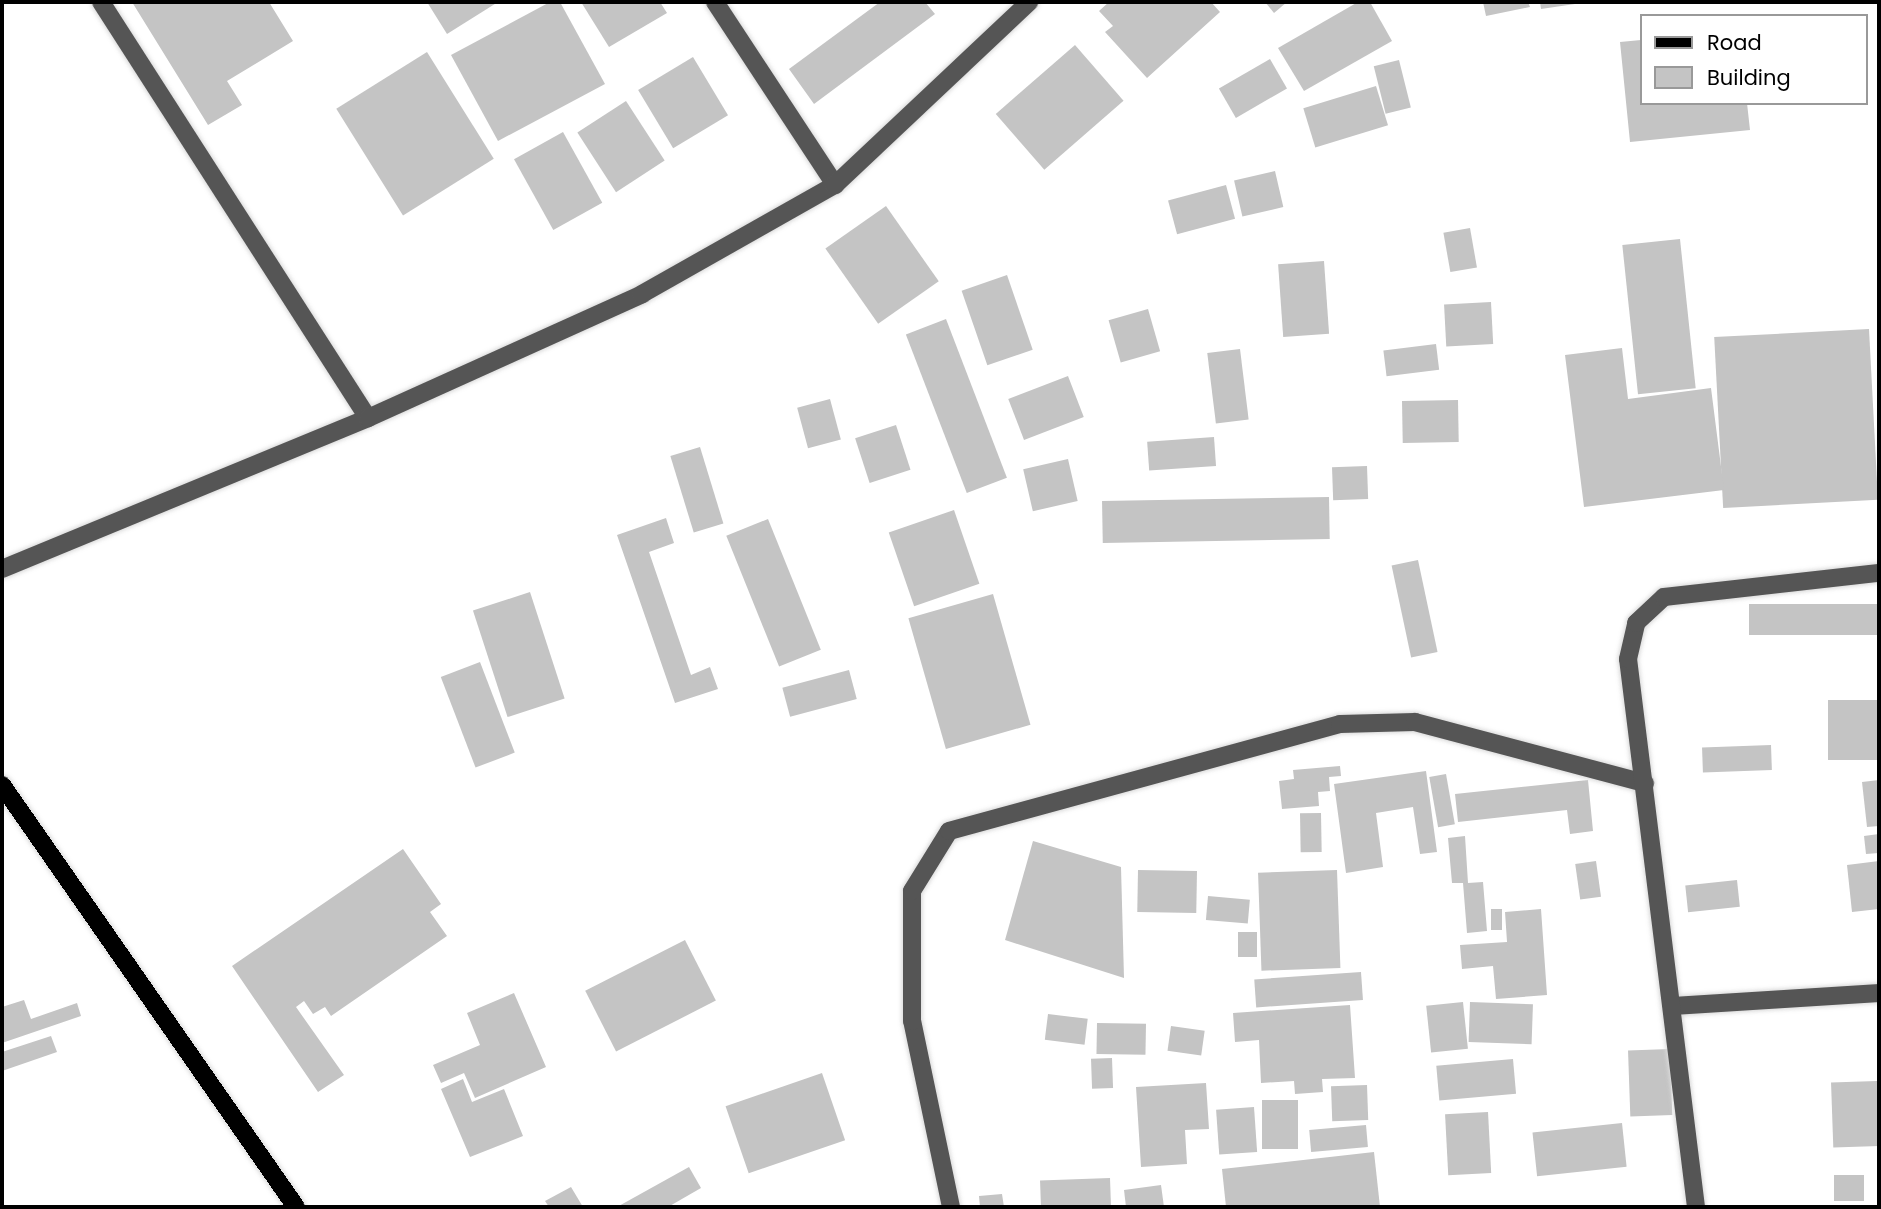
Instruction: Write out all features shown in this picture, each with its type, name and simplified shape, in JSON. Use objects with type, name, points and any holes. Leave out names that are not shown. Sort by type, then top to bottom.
[{"type":"main road","points":[[2,785],[296,1207]]},
{"type":"street","points":[[101,2],[368,418]]},
{"type":"street","points":[[715,2],[835,185]]},
{"type":"street","points":[[2,569],[368,418],[642,295],[835,185],[1029,2]]},
{"type":"street","points":[[1696,1207],[1674,1006],[1628,659],[1636,622],[1664,597],[1879,573]]},
{"type":"street","points":[[951,1207],[912,995],[912,891],[949,831],[1340,724],[1415,722],[1644,783]]},
{"type":"street","points":[[1674,1006],[1879,993]]},
{"type":"building","points":[[132,2],[269,2],[293,41],[227,81],[242,105],[208,125]]},
{"type":"building","points":[[427,2],[498,2],[447,34]]},
{"type":"building","points":[[550,2],[560,2],[605,84],[498,141],[451,55]]},
{"type":"building","points":[[581,2],[660,2],[667,13],[609,47]]},
{"type":"building","points":[[880,2],[925,2],[935,14],[814,104],[789,69]]},
{"type":"building","points":[[1109,2],[1211,2],[1220,12],[1147,78],[1105,32],[1113,26],[1099,11]]},
{"type":"building","points":[[1265,2],[1287,2],[1274,13]]},
{"type":"building","points":[[1358,2],[1370,2],[1392,41],[1304,91],[1278,48]]},
{"type":"building","points":[[1483,2],[1528,2],[1530,7],[1486,16]]},
{"type":"building","points":[[1540,2],[1575,2],[1575,4],[1541,9]]},
{"type":"building","points":[[1640,40],[1640,105],[1747,105],[1750,130],[1630,142],[1620,42]]},
{"type":"building","points":[[1075,45],[1124,101],[1044,170],[996,114]]},
{"type":"building","points":[[427,52],[494,159],[403,216],[336,109]]},
{"type":"building","points":[[693,57],[728,115],[673,148],[638,90]]},
{"type":"building","points":[[1270,59],[1287,88],[1236,118],[1219,88]]},
{"type":"building","points":[[1399,60],[1411,108],[1386,114],[1374,66]]},
{"type":"building","points":[[1376,86],[1388,125],[1315,147],[1303,108]]},
{"type":"building","points":[[626,101],[665,161],[616,192],[577,133]]},
{"type":"building","points":[[563,132],[602,203],[553,230],[514,159]]},
{"type":"building","points":[[1275,171],[1283,207],[1242,216],[1234,180]]},
{"type":"building","points":[[1226,185],[1235,219],[1177,234],[1168,201]]},
{"type":"building","points":[[886,206],[939,281],[878,324],[825,248]]},
{"type":"building","points":[[1470,228],[1477,267],[1450,272],[1443,233]]},
{"type":"building","points":[[1680,239],[1696,388],[1638,394],[1622,245]]},
{"type":"building","points":[[1324,261],[1329,334],[1283,337],[1278,264]]},
{"type":"building","points":[[1007,275],[1033,350],[987,365],[962,291]]},
{"type":"building","points":[[1491,302],[1493,344],[1446,346],[1444,304]]},
{"type":"building","points":[[1148,309],[1160,351],[1121,363],[1109,320]]},
{"type":"building","points":[[946,319],[1007,478],[967,493],[906,334]]},
{"type":"building","points":[[1869,329],[1878,500],[1723,508],[1714,337]]},
{"type":"building","points":[[1436,344],[1439,370],[1387,376],[1383,350]]},
{"type":"building","points":[[1622,348],[1628,399],[1711,388],[1724,490],[1584,507],[1565,355]]},
{"type":"building","points":[[1240,349],[1249,419],[1216,423],[1207,353]]},
{"type":"building","points":[[1068,376],[1084,417],[1024,440],[1008,399]]},
{"type":"building","points":[[830,399],[841,440],[808,448],[797,408]]},
{"type":"building","points":[[1458,400],[1459,442],[1403,443],[1402,401]]},
{"type":"building","points":[[896,425],[911,470],[870,483],[855,438]]},
{"type":"building","points":[[1214,437],[1216,466],[1149,471],[1147,442]]},
{"type":"building","points":[[700,447],[723,524],[694,533],[670,456]]},
{"type":"building","points":[[1068,459],[1078,501],[1033,511],[1023,469]]},
{"type":"building","points":[[1367,466],[1368,499],[1333,500],[1332,467]]},
{"type":"building","points":[[1329,497],[1330,539],[1103,543],[1102,501]]},
{"type":"building","points":[[954,510],[979,584],[914,606],[889,532]]},
{"type":"building","points":[[666,518],[674,543],[649,552],[691,675],[710,667],[718,689],[675,703],[617,535]]},
{"type":"building","points":[[768,519],[821,650],[779,667],[726,536]]},
{"type":"building","points":[[1418,560],[1438,652],[1411,658],[1392,566]]},
{"type":"building","points":[[530,592],[565,699],[508,717],[473,611]]},
{"type":"building","points":[[993,594],[1030,725],[946,749],[908,618]]},
{"type":"building","points":[[1749,604],[1879,604],[1879,635],[1749,635]]},
{"type":"building","points":[[480,662],[515,753],[476,768],[441,677]]},
{"type":"building","points":[[849,670],[857,699],[790,717],[782,688]]},
{"type":"building","points":[[1828,700],[1879,700],[1879,760],[1828,760]]},
{"type":"building","points":[[1771,745],[1772,770],[1703,772],[1702,747]]},
{"type":"building","points":[[1340,766],[1341,776],[1329,777],[1330,791],[1318,792],[1319,806],[1282,809],[1279,781],[1294,779],[1293,770]]},
{"type":"building","points":[[1426,771],[1437,852],[1420,854],[1413,807],[1376,813],[1383,867],[1346,873],[1334,784]]},
{"type":"building","points":[[1446,774],[1455,824],[1438,827],[1429,777]]},
{"type":"building","points":[[1588,780],[1593,831],[1570,834],[1567,810],[1458,822],[1455,794]]},
{"type":"building","points":[[1879,780],[1879,826],[1867,827],[1862,782]]},
{"type":"building","points":[[1300,813],[1321,813],[1322,852],[1301,852]]},
{"type":"building","points":[[1879,834],[1879,853],[1866,854],[1864,836]]},
{"type":"building","points":[[1465,836],[1468,883],[1483,882],[1487,931],[1467,933],[1463,883],[1452,883],[1448,838]]},
{"type":"building","points":[[1033,841],[1121,867],[1124,978],[1005,940]]},
{"type":"building","points":[[403,849],[441,904],[430,912],[447,936],[331,1016],[325,1007],[313,1014],[304,1001],[296,1007],[344,1075],[318,1092],[232,966]]},
{"type":"building","points":[[1596,861],[1601,897],[1580,900],[1575,864]]},
{"type":"building","points":[[1879,861],[1879,909],[1852,912],[1847,865]]},
{"type":"building","points":[[1138,870],[1197,871],[1196,913],[1137,912]]},
{"type":"building","points":[[1337,870],[1340,968],[1261,971],[1258,873]]},
{"type":"building","points":[[1737,880],[1740,907],[1688,912],[1685,885]]},
{"type":"building","points":[[1208,896],[1250,900],[1248,924],[1206,920]]},
{"type":"building","points":[[1491,909],[1502,909],[1502,930],[1491,930]]},
{"type":"building","points":[[1541,909],[1547,995],[1496,999],[1493,966],[1462,969],[1460,945],[1507,942],[1505,912]]},
{"type":"building","points":[[1238,932],[1257,932],[1257,957],[1238,957]]},
{"type":"building","points":[[685,940],[716,1001],[616,1051],[585,991]]},
{"type":"building","points":[[1361,972],[1363,1000],[1256,1007],[1254,979]]},
{"type":"building","points":[[514,993],[546,1067],[475,1098],[464,1073],[441,1083],[433,1065],[480,1045],[467,1013]]},
{"type":"building","points":[[24,1000],[31,1019],[77,1003],[81,1016],[2,1043],[2,1007]]},
{"type":"building","points":[[1463,1002],[1468,1049],[1431,1053],[1426,1006]]},
{"type":"building","points":[[1470,1002],[1533,1004],[1532,1044],[1469,1042]]},
{"type":"building","points":[[1350,1005],[1355,1078],[1322,1079],[1323,1092],[1295,1094],[1294,1081],[1261,1083],[1259,1040],[1235,1042],[1233,1013]]},
{"type":"building","points":[[1048,1014],[1088,1019],[1085,1045],[1045,1040]]},
{"type":"building","points":[[1097,1023],[1146,1024],[1145,1055],[1096,1054]]},
{"type":"building","points":[[1171,1026],[1205,1031],[1201,1055],[1168,1051]]},
{"type":"building","points":[[51,1036],[57,1052],[2,1071],[2,1052]]},
{"type":"building","points":[[1670,1049],[1672,1115],[1630,1116],[1628,1050]]},
{"type":"building","points":[[1112,1058],[1113,1088],[1092,1089],[1091,1059]]},
{"type":"building","points":[[1513,1059],[1516,1094],[1439,1101],[1436,1066]]},
{"type":"building","points":[[822,1073],[845,1140],[749,1173],[726,1106]]},
{"type":"building","points":[[463,1079],[472,1102],[504,1089],[523,1136],[470,1157],[441,1089]]},
{"type":"building","points":[[1877,1081],[1879,1146],[1833,1148],[1831,1083]]},
{"type":"building","points":[[1206,1083],[1209,1129],[1185,1130],[1187,1164],[1141,1167],[1136,1087]]},
{"type":"building","points":[[1367,1085],[1368,1120],[1332,1121],[1331,1086]]},
{"type":"building","points":[[1262,1100],[1298,1100],[1298,1149],[1262,1149]]},
{"type":"building","points":[[1254,1107],[1257,1152],[1219,1155],[1216,1110]]},
{"type":"building","points":[[1488,1112],[1491,1173],[1448,1175],[1445,1114]]},
{"type":"building","points":[[1622,1123],[1627,1167],[1537,1176],[1532,1132]]},
{"type":"building","points":[[1366,1125],[1368,1147],[1311,1152],[1309,1130]]},
{"type":"building","points":[[1374,1152],[1380,1207],[1226,1207],[1222,1169]]},
{"type":"building","points":[[689,1167],[701,1188],[668,1207],[617,1207]]},
{"type":"building","points":[[1834,1175],[1864,1175],[1864,1201],[1834,1201]]},
{"type":"building","points":[[1110,1178],[1111,1207],[1041,1207],[1040,1180]]},
{"type":"building","points":[[1161,1185],[1164,1207],[1126,1207],[1124,1190]]},
{"type":"building","points":[[571,1187],[583,1207],[549,1207],[545,1201]]},
{"type":"building","points":[[1002,1194],[1004,1207],[980,1207],[979,1196]]}]
